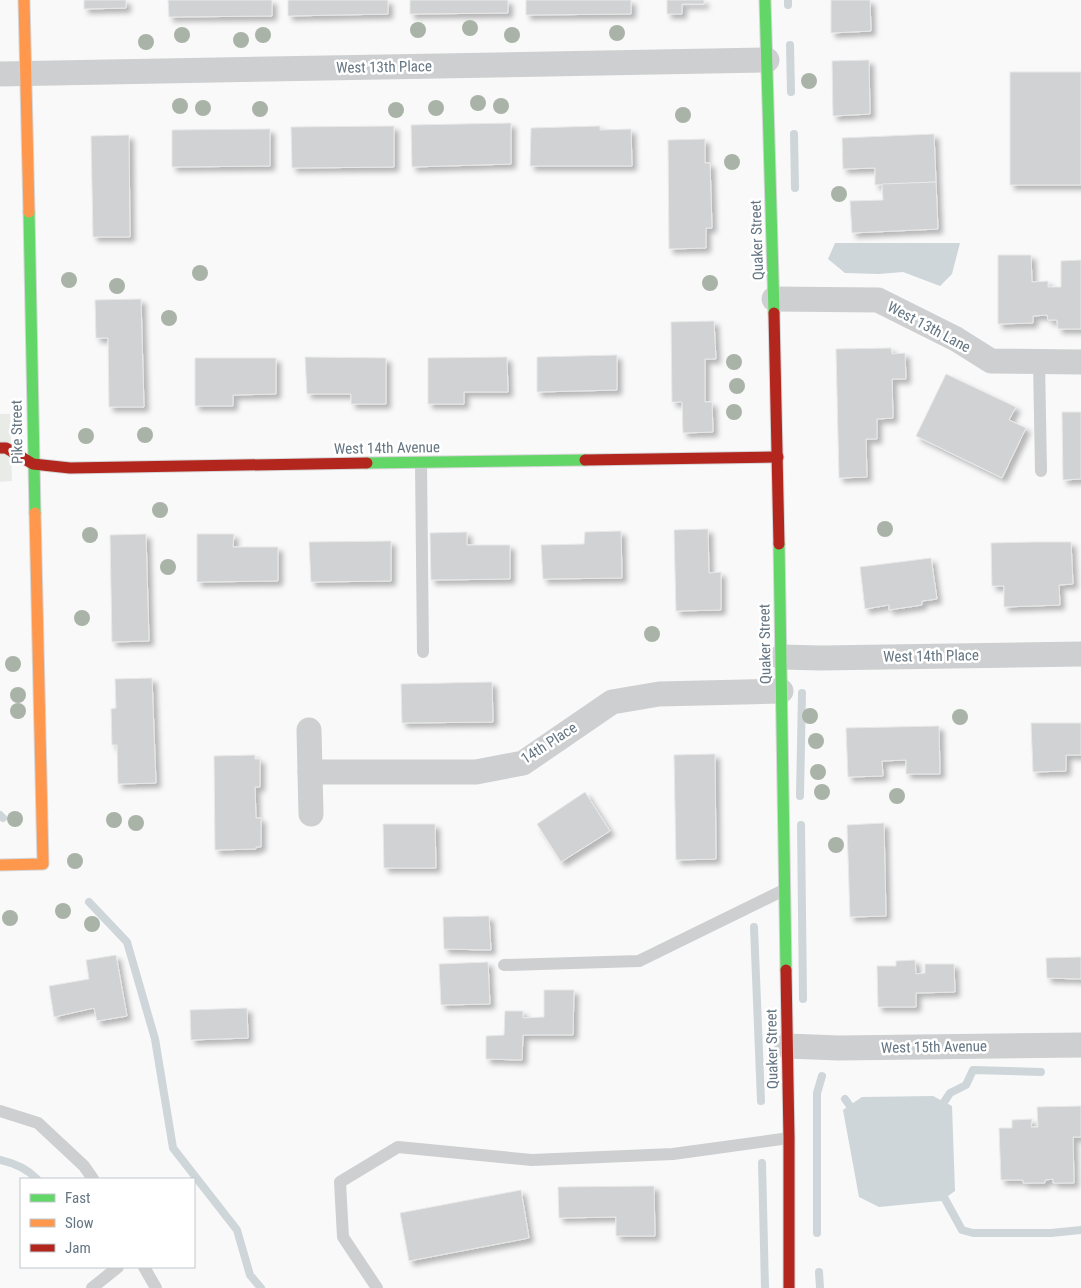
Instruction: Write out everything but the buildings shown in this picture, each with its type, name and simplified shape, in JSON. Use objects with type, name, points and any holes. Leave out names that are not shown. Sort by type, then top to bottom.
[{"type":"street","name":"Pike Street","points":[[0,865],[43,864],[24,0]]},
{"type":"street","name":"Quaker Street","points":[[765,0],[778,457],[789,1138],[789,1288]]},
{"type":"street","name":"West 13th Place","points":[[0,74],[767,60]]},
{"type":"street","name":"West 13th Lane","points":[[774,299],[878,300],[956,339],[991,361],[1081,362]]},
{"type":"street","name":"West 14th Avenue","points":[[0,448],[6,448],[33,464],[70,468],[778,457]]},
{"type":"street","name":"West 14th Place","points":[[780,657],[1081,654]]},
{"type":"street","name":"14th Place","points":[[310,772],[476,772],[523,763],[612,702],[660,694],[781,691]]},
{"type":"street","points":[[309,730],[311,814]]},
{"type":"street","name":"West 15th Avenue","points":[[787,1046],[839,1048],[1081,1045]]},
{"type":"lane","points":[[1039,362],[1041,471]]},
{"type":"lane","points":[[421,463],[423,652]]},
{"type":"lane","points":[[504,965],[639,961],[784,890]]},
{"type":"lane","points":[[0,1111],[38,1123],[84,1166],[91,1178]]},
{"type":"lane","points":[[377,1288],[343,1237],[340,1182],[398,1147],[532,1160],[673,1154],[789,1138]]},
{"type":"lane","points":[[92,1288],[117,1268]]},
{"type":"lane","points":[[145,1268],[156,1288]]},
{"type":"shaded area","points":[[835,243],[960,243],[952,274],[940,286],[903,272],[879,274],[845,273],[828,259]]},
{"type":"shaded area","points":[[0,414],[10,414],[12,481],[0,482]]},
{"type":"shaded area","points":[[933,1096],[952,1106],[955,1191],[941,1201],[879,1207],[859,1197],[843,1110],[862,1097]]},
{"type":"waterway","points":[[788,0],[788,5]]},
{"type":"waterway","points":[[790,45],[791,92]]},
{"type":"waterway","points":[[794,134],[795,188]]},
{"type":"waterway","points":[[800,796],[802,693]]},
{"type":"waterway","points":[[0,815],[3,818]]},
{"type":"waterway","points":[[801,825],[803,999]]},
{"type":"waterway","points":[[89,902],[127,942],[155,1039],[173,1148],[237,1230],[250,1275],[261,1288]]},
{"type":"waterway","points":[[754,927],[761,1101]]},
{"type":"waterway","points":[[939,1110],[950,1093],[966,1085],[973,1070],[1041,1072]]},
{"type":"waterway","points":[[817,1233],[817,1093],[822,1076]]},
{"type":"waterway","points":[[845,1099],[855,1113]]},
{"type":"waterway","points":[[0,1160],[20,1167],[36,1178]]},
{"type":"waterway","points":[[762,1163],[765,1288]]},
{"type":"waterway","points":[[940,1190],[962,1230],[973,1233],[1051,1233],[1081,1230]]},
{"type":"waterway","points":[[819,1272],[820,1288]]},
{"type":"traffic: fast","points":[[765,0],[774,313]]},
{"type":"traffic: fast","points":[[29,212],[35,513]]},
{"type":"traffic: fast","points":[[367,463],[585,460]]},
{"type":"traffic: fast","points":[[779,544],[786,970]]},
{"type":"traffic: slow","points":[[24,0],[29,212]]},
{"type":"traffic: slow","points":[[0,865],[43,864],[35,513]]},
{"type":"traffic: jam","points":[[774,313],[779,544]]},
{"type":"traffic: jam","points":[[0,448],[6,448],[33,464],[70,468],[367,463]]},
{"type":"traffic: jam","points":[[585,460],[778,457]]},
{"type":"traffic: jam","points":[[786,970],[789,1288]]}]
